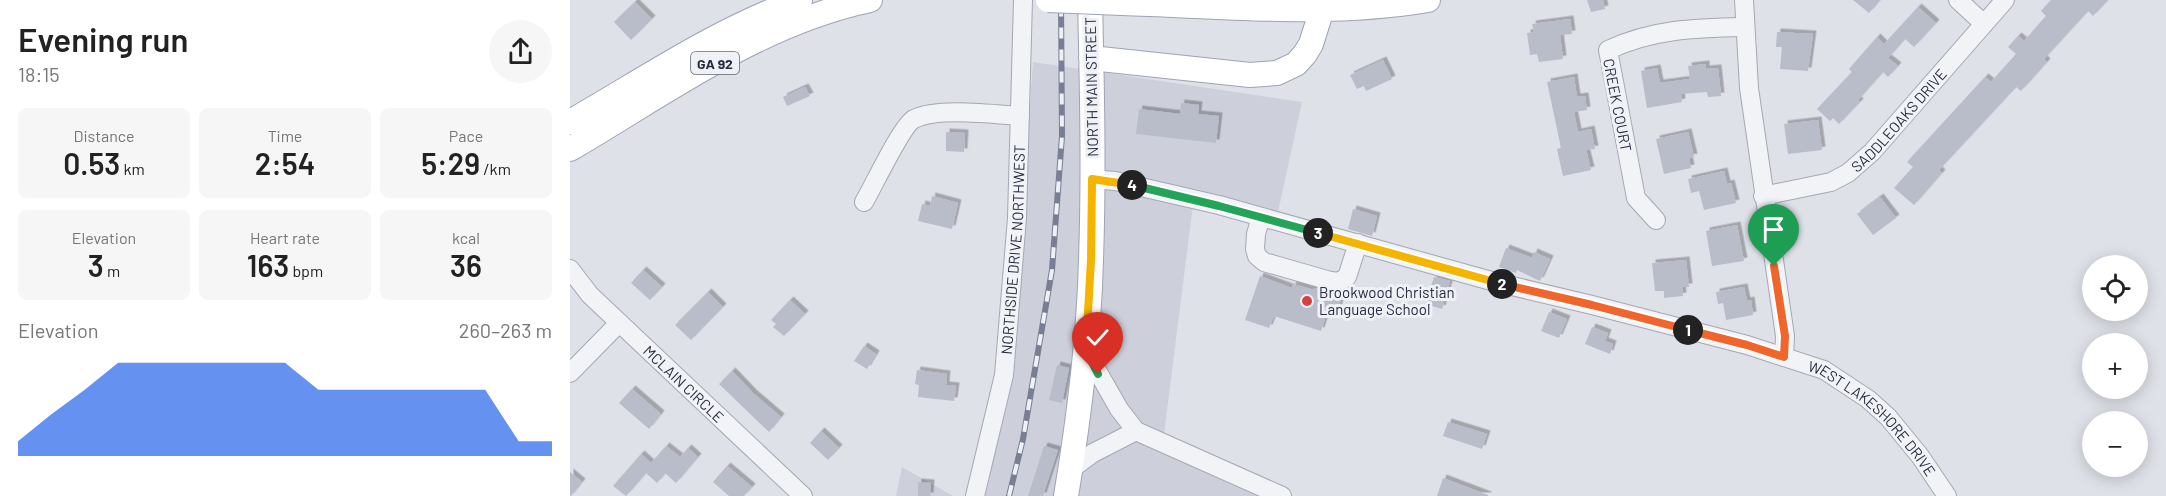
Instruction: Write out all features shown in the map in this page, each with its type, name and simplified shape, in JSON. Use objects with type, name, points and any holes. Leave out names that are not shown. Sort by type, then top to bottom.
[{"type":"main road","name":"GA 92","points":[[570,122],[700,45],[770,10],[800,0]]},
{"type":"main road","name":"GA 92","points":[[570,148],[771,33],[816,14],[870,0]]},
{"type":"main road","points":[[1048,0],[1322,9],[1380,6],[1428,0]]},
{"type":"main road","name":"NORTH MAIN STREET","points":[[1066,496],[1086,351],[1091,260],[1093,108],[1090,0]]},
{"type":"main road","points":[[1091,58],[1250,75],[1277,73],[1296,64],[1305,54],[1314,36],[1322,9]]},
{"type":"main road","points":[[570,113],[601,104]]},
{"type":"street","name":"NORTHSIDE DRIVE NORTHWEST","points":[[975,496],[1005,375],[1017,218],[1023,0]]},
{"type":"street","points":[[1744,0],[1749,88],[1785,336],[1784,357]]},
{"type":"street","points":[[1958,0],[1984,24]]},
{"type":"street","name":"SADDLEOAKS DRIVE","points":[[1763,196],[1831,182],[1848,173],[1872,152],[2005,0]]},
{"type":"street","name":"CREEK COURT","points":[[1656,220],[1636,198],[1608,50],[1632,39],[1689,28],[1744,27]]},
{"type":"street","points":[[864,202],[912,119],[934,112],[1020,116]]},
{"type":"street","name":"WEST LAKESHORE DRIVE","points":[[1092,179],[1115,182],[1261,217],[1495,282],[1747,345],[1824,370],[1868,399],[1888,417],[1920,456],[1947,496]]},
{"type":"street","points":[[1261,217],[1256,234],[1257,256],[1264,262],[1286,269],[1338,282],[1347,277],[1358,243]]},
{"type":"street","name":"MCLAIN CIRCLE","points":[[570,269],[590,295],[803,496]]},
{"type":"street","points":[[570,373],[619,323]]},
{"type":"street","points":[[1086,351],[1119,409],[1136,431],[1282,496]]},
{"type":"street","points":[[1070,470],[1093,453],[1136,431]]},
{"type":"shaded area","points":[[1033,62],[1302,102],[1278,212],[1195,189],[1162,450],[1266,496],[978,496],[1023,204]]},
{"type":"shaded area","points":[[902,467],[953,496],[896,496]]},
{"type":"building","points":[[1587,0],[1603,0],[1605,9],[1591,12]]},
{"type":"building","points":[[1853,0],[1880,0],[1869,13]]},
{"type":"building","points":[[2051,0],[2108,0],[2093,16],[2088,11],[2044,59],[2047,62],[2021,91],[2016,87],[1939,170],[1942,173],[1914,205],[1894,188],[1913,167],[1907,162],[1985,77],[1991,82],[2016,54],[2008,47],[2018,36],[2024,41],[2046,16],[2041,11]]},
{"type":"building","points":[[635,2],[652,19],[631,40],[614,22]]},
{"type":"building","points":[[1918,7],[1936,23],[1914,47],[1905,39],[1888,58],[1898,66],[1888,77],[1883,72],[1858,100],[1860,102],[1839,124],[1833,118],[1830,121],[1817,109],[1852,72],[1849,69],[1877,37],[1884,44]]},
{"type":"building","points":[[1570,19],[1572,34],[1560,35],[1563,59],[1539,62],[1537,54],[1530,55],[1527,33],[1534,32],[1532,24]]},
{"type":"building","points":[[1777,32],[1813,34],[1808,71],[1780,69],[1782,47],[1776,47]]},
{"type":"building","points":[[1383,60],[1392,79],[1366,91],[1364,86],[1357,89],[1350,75]]},
{"type":"building","points":[[1706,64],[1706,69],[1718,68],[1721,96],[1708,97],[1707,92],[1681,94],[1682,102],[1647,108],[1641,71],[1657,68],[1660,83],[1690,79],[1688,66]]},
{"type":"building","points":[[1574,77],[1577,97],[1585,96],[1587,110],[1574,112],[1578,132],[1591,129],[1595,149],[1586,150],[1591,170],[1563,176],[1557,149],[1561,148],[1547,82]]},
{"type":"building","points":[[805,87],[810,96],[787,106],[783,97]]},
{"type":"building","points":[[1181,103],[1199,105],[1198,114],[1219,116],[1216,143],[1136,134],[1139,109],[1180,114]]},
{"type":"building","points":[[1818,120],[1822,150],[1788,154],[1784,124]]},
{"type":"building","points":[[946,132],[965,133],[964,152],[946,151]]},
{"type":"building","points":[[1688,132],[1694,157],[1689,158],[1691,168],[1664,174],[1656,139]]},
{"type":"building","points":[[1724,171],[1727,184],[1731,183],[1736,203],[1704,210],[1699,191],[1691,193],[1688,179]]},
{"type":"building","points":[[932,196],[958,203],[952,229],[918,221],[922,204],[930,206]]},
{"type":"building","points":[[1880,197],[1896,218],[1873,235],[1857,214]]},
{"type":"building","points":[[1353,209],[1377,216],[1372,236],[1348,229]]},
{"type":"building","points":[[1737,225],[1744,261],[1712,266],[1706,231]]},
{"type":"building","points":[[1506,248],[1532,258],[1534,252],[1550,259],[1540,281],[1517,270],[1516,273],[1499,267]]},
{"type":"building","points":[[1686,260],[1689,287],[1682,287],[1683,296],[1664,298],[1664,291],[1655,291],[1652,263]]},
{"type":"building","points":[[643,270],[662,287],[650,300],[631,283]]},
{"type":"building","points":[[1260,276],[1292,288],[1293,284],[1343,294],[1338,309],[1329,306],[1321,331],[1274,316],[1269,328],[1245,320]]},
{"type":"building","points":[[1434,277],[1450,281],[1442,309],[1425,304]]},
{"type":"building","points":[[1744,287],[1747,301],[1751,300],[1753,315],[1726,320],[1723,303],[1718,304],[1716,292]]},
{"type":"building","points":[[708,292],[723,307],[691,340],[675,325]]},
{"type":"building","points":[[790,300],[805,314],[784,336],[773,327],[776,324],[771,320]]},
{"type":"building","points":[[1549,312],[1567,319],[1559,338],[1541,331]]},
{"type":"building","points":[[1592,327],[1608,333],[1605,341],[1613,344],[1610,354],[1585,344]]},
{"type":"building","points":[[864,346],[876,354],[867,369],[854,361]]},
{"type":"building","points":[[1057,365],[1069,368],[1062,403],[1049,400]]},
{"type":"building","points":[[917,370],[947,374],[946,385],[956,386],[954,401],[918,397],[919,385],[915,384]]},
{"type":"building","points":[[732,371],[781,417],[769,432],[719,384]]},
{"type":"building","points":[[632,389],[661,414],[649,429],[619,403]]},
{"type":"building","points":[[1448,422],[1487,434],[1482,449],[1443,436]]},
{"type":"building","points":[[821,431],[839,448],[828,460],[810,443]]},
{"type":"building","points":[[666,446],[680,457],[688,448],[698,457],[676,483],[665,473],[657,483],[646,473],[626,496],[613,486],[641,454],[651,463]]},
{"type":"building","points":[[1044,446],[1058,450],[1043,496],[1028,496]]},
{"type":"building","points":[[727,466],[752,487],[744,496],[729,496],[713,482]]},
{"type":"building","points":[[570,472],[582,482],[571,496],[570,496]]},
{"type":"building","points":[[1443,478],[1488,495],[1488,496],[1437,496]]},
{"type":"building","points":[[918,482],[931,483],[930,496],[918,496]]},
{"type":"railway","points":[[1009,496],[1023,439],[1052,270],[1062,136],[1061,0]]},
{"type":"place","name":"Brookwood Christian Language School","points":[[1307,301]]},
{"type":"route","points":[[1098,374],[1086,351],[1091,260],[1092,179],[1115,182],[1219,206],[1495,282],[1747,345],[1784,357],[1785,336],[1774,266]]}]
